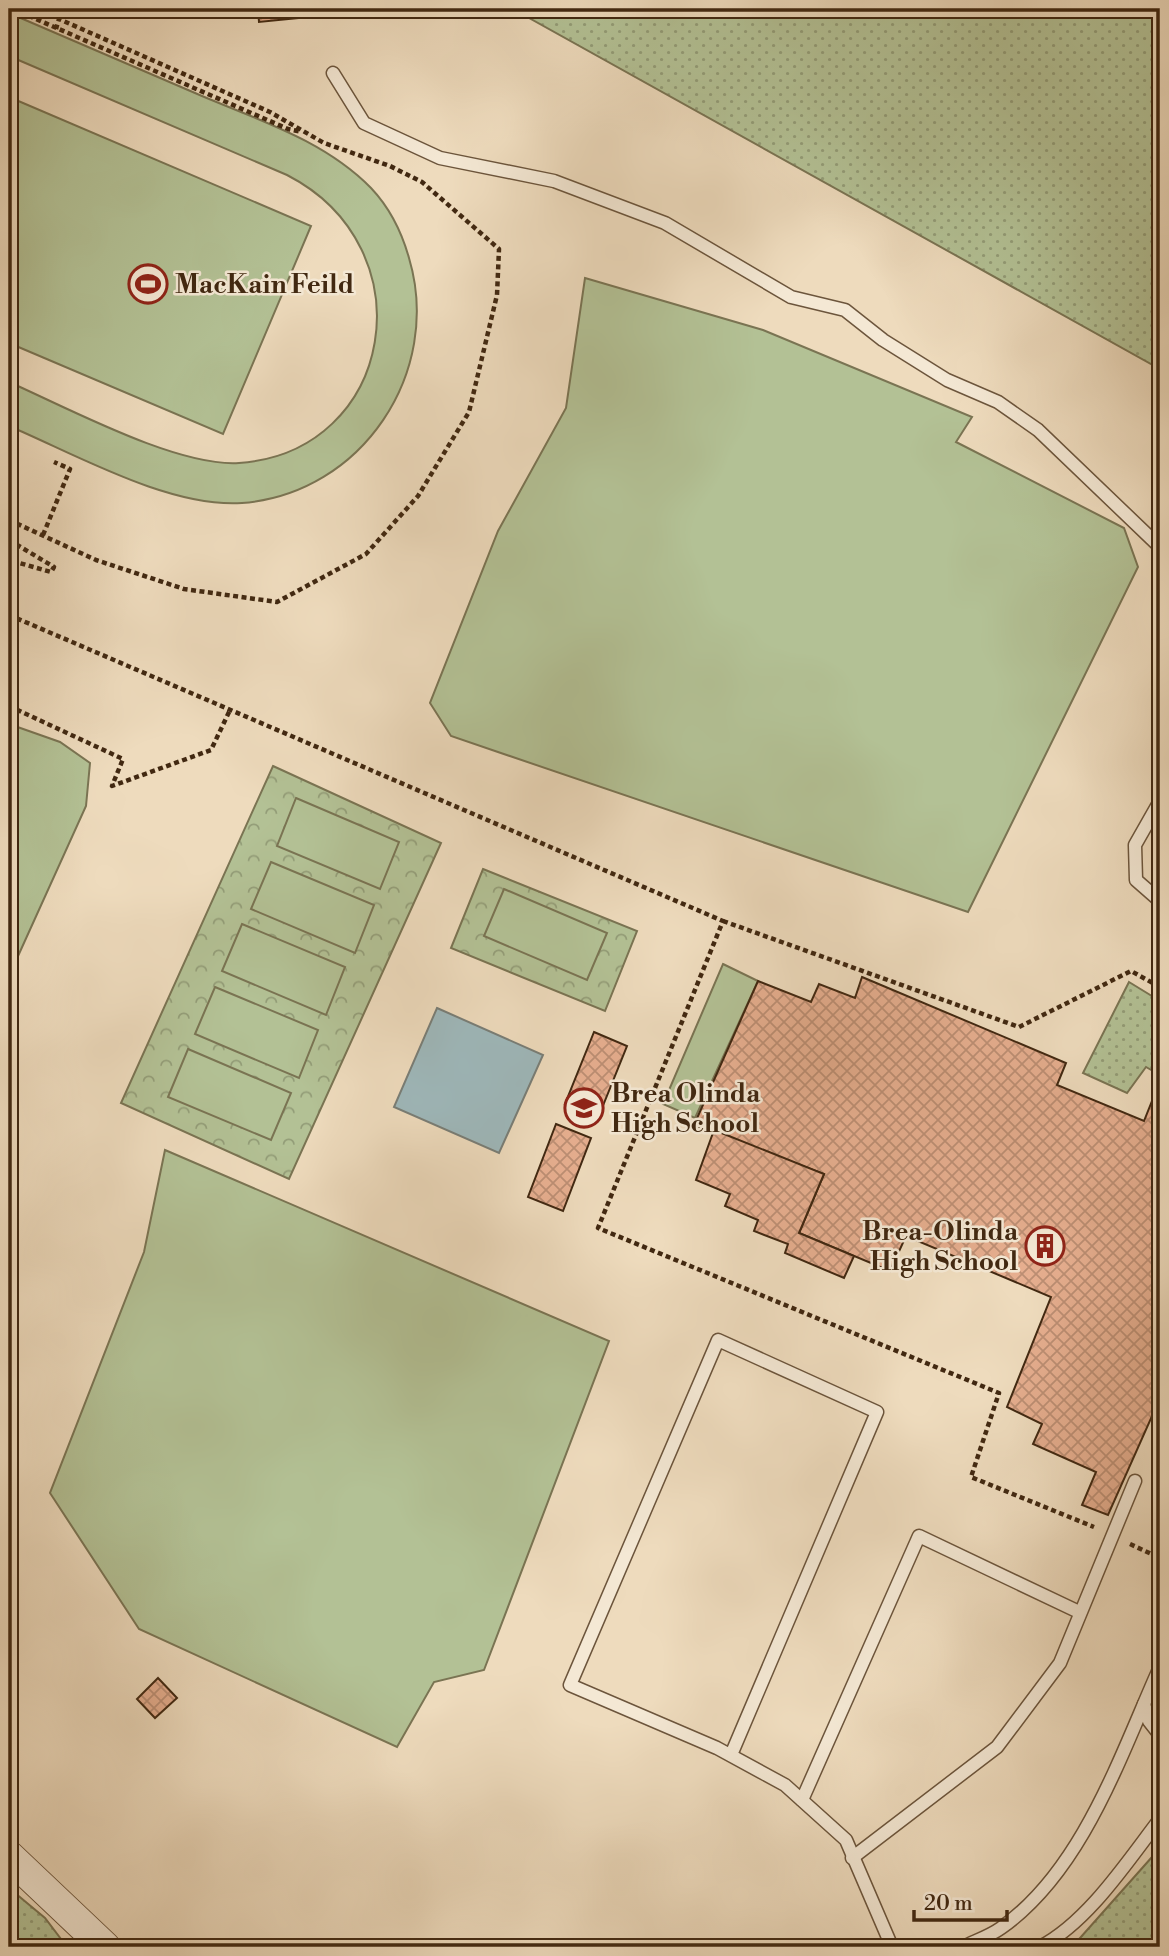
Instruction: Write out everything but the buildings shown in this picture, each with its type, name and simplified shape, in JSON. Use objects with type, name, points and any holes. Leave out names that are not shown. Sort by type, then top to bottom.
[{"type":"street","points":[[9,1856],[105,1947]]},
{"type":"lane","points":[[332,73],[364,123],[440,158],[554,181],[665,223],[791,297],[845,310],[883,340],[947,380],[998,402],[1038,430],[1160,547]]},
{"type":"lane","points":[[1160,801],[1135,845],[1136,880],[1160,901]]},
{"type":"lane","points":[[731,1755],[877,1412],[718,1340],[570,1685],[731,1755],[785,1785],[846,1840],[892,1947]]},
{"type":"lane","points":[[852,1858],[997,1747],[1060,1663],[1135,1481]]},
{"type":"lane","points":[[802,1800],[919,1536],[1079,1612]]},
{"type":"lane","points":[[963,1947],[1000,1929],[1034,1901],[1065,1865],[1121,1758],[1160,1667]]},
{"type":"lane","points":[[1144,1704],[1149,1721],[1160,1735]]},
{"type":"lane","points":[[1040,1947],[1054,1940],[1108,1887],[1160,1819]]},
{"type":"path","points":[[13,9],[288,129],[307,133]]},
{"type":"path","points":[[9,520],[96,560],[184,589],[277,602],[366,554],[418,496],[469,412],[497,295],[499,249],[422,182],[307,133],[270,112],[59,19],[56,29]]},
{"type":"path","points":[[43,535],[70,469],[54,462]]},
{"type":"path","points":[[9,540],[54,567],[51,572],[9,560]]},
{"type":"path","points":[[9,615],[723,921],[1019,1027],[1131,971],[1160,987]]},
{"type":"path","points":[[9,706],[123,759],[111,786],[211,750],[230,710]]},
{"type":"path","points":[[723,921],[598,1228],[999,1393],[971,1477],[1112,1534],[1160,1558]]},
{"type":"green space","points":[[513,9],[1160,9],[1160,369]]},
{"type":"green space","points":[[9,13],[313,145],[353,172],[384,203],[399,230],[409,258],[417,301],[414,343],[403,383],[383,420],[357,452],[323,477],[285,495],[242,503],[214,502],[184,497],[123,477],[9,426],[9,382],[123,434],[185,456],[214,462],[239,463],[292,450],[332,424],[360,386],[375,342],[375,295],[361,249],[332,208],[287,175],[9,56]]},
{"type":"green space","name":"MacKain Feild","points":[[9,97],[311,226],[223,434],[9,343]]},
{"type":"green space","points":[[585,278],[763,330],[972,417],[956,442],[1124,528],[1138,567],[968,912],[451,736],[430,703],[498,531],[566,408]]},
{"type":"green space","points":[[9,724],[60,742],[90,763],[86,806],[9,976]]},
{"type":"green space","points":[[273,766],[441,843],[289,1179],[121,1103]]},
{"type":"green space","points":[[296,798],[399,842],[380,889],[277,846]]},
{"type":"green space","points":[[271,862],[374,905],[355,953],[251,909]]},
{"type":"green space","points":[[483,869],[637,931],[605,1011],[451,948]]},
{"type":"green space","points":[[504,889],[607,933],[587,980],[484,936]]},
{"type":"green space","points":[[242,924],[345,967],[326,1015],[222,971]]},
{"type":"green space","points":[[723,964],[758,981],[695,1118],[663,1104]]},
{"type":"green space","points":[[1129,982],[1160,1001],[1160,1075],[1146,1067],[1127,1093],[1083,1073]]},
{"type":"green space","points":[[215,987],[318,1030],[299,1078],[195,1034]]},
{"type":"green space","points":[[188,1049],[291,1093],[271,1140],[168,1097]]},
{"type":"green space","points":[[165,1150],[609,1341],[484,1670],[434,1682],[397,1747],[139,1629],[50,1493],[144,1252]]},
{"type":"green space","points":[[1160,1848],[1160,1947],[1072,1947]]},
{"type":"green space","points":[[9,1888],[45,1918],[67,1947],[9,1947]]},
{"type":"water","points":[[437,1008],[543,1055],[499,1153],[394,1107]]},
{"type":"place","name":"MacKain Feild","points":[[148,284]]},
{"type":"place","name":"Brea Olinda High School","points":[[584,1108]]},
{"type":"place","name":"Brea-Olinda High School","points":[[1045,1246]]}]
